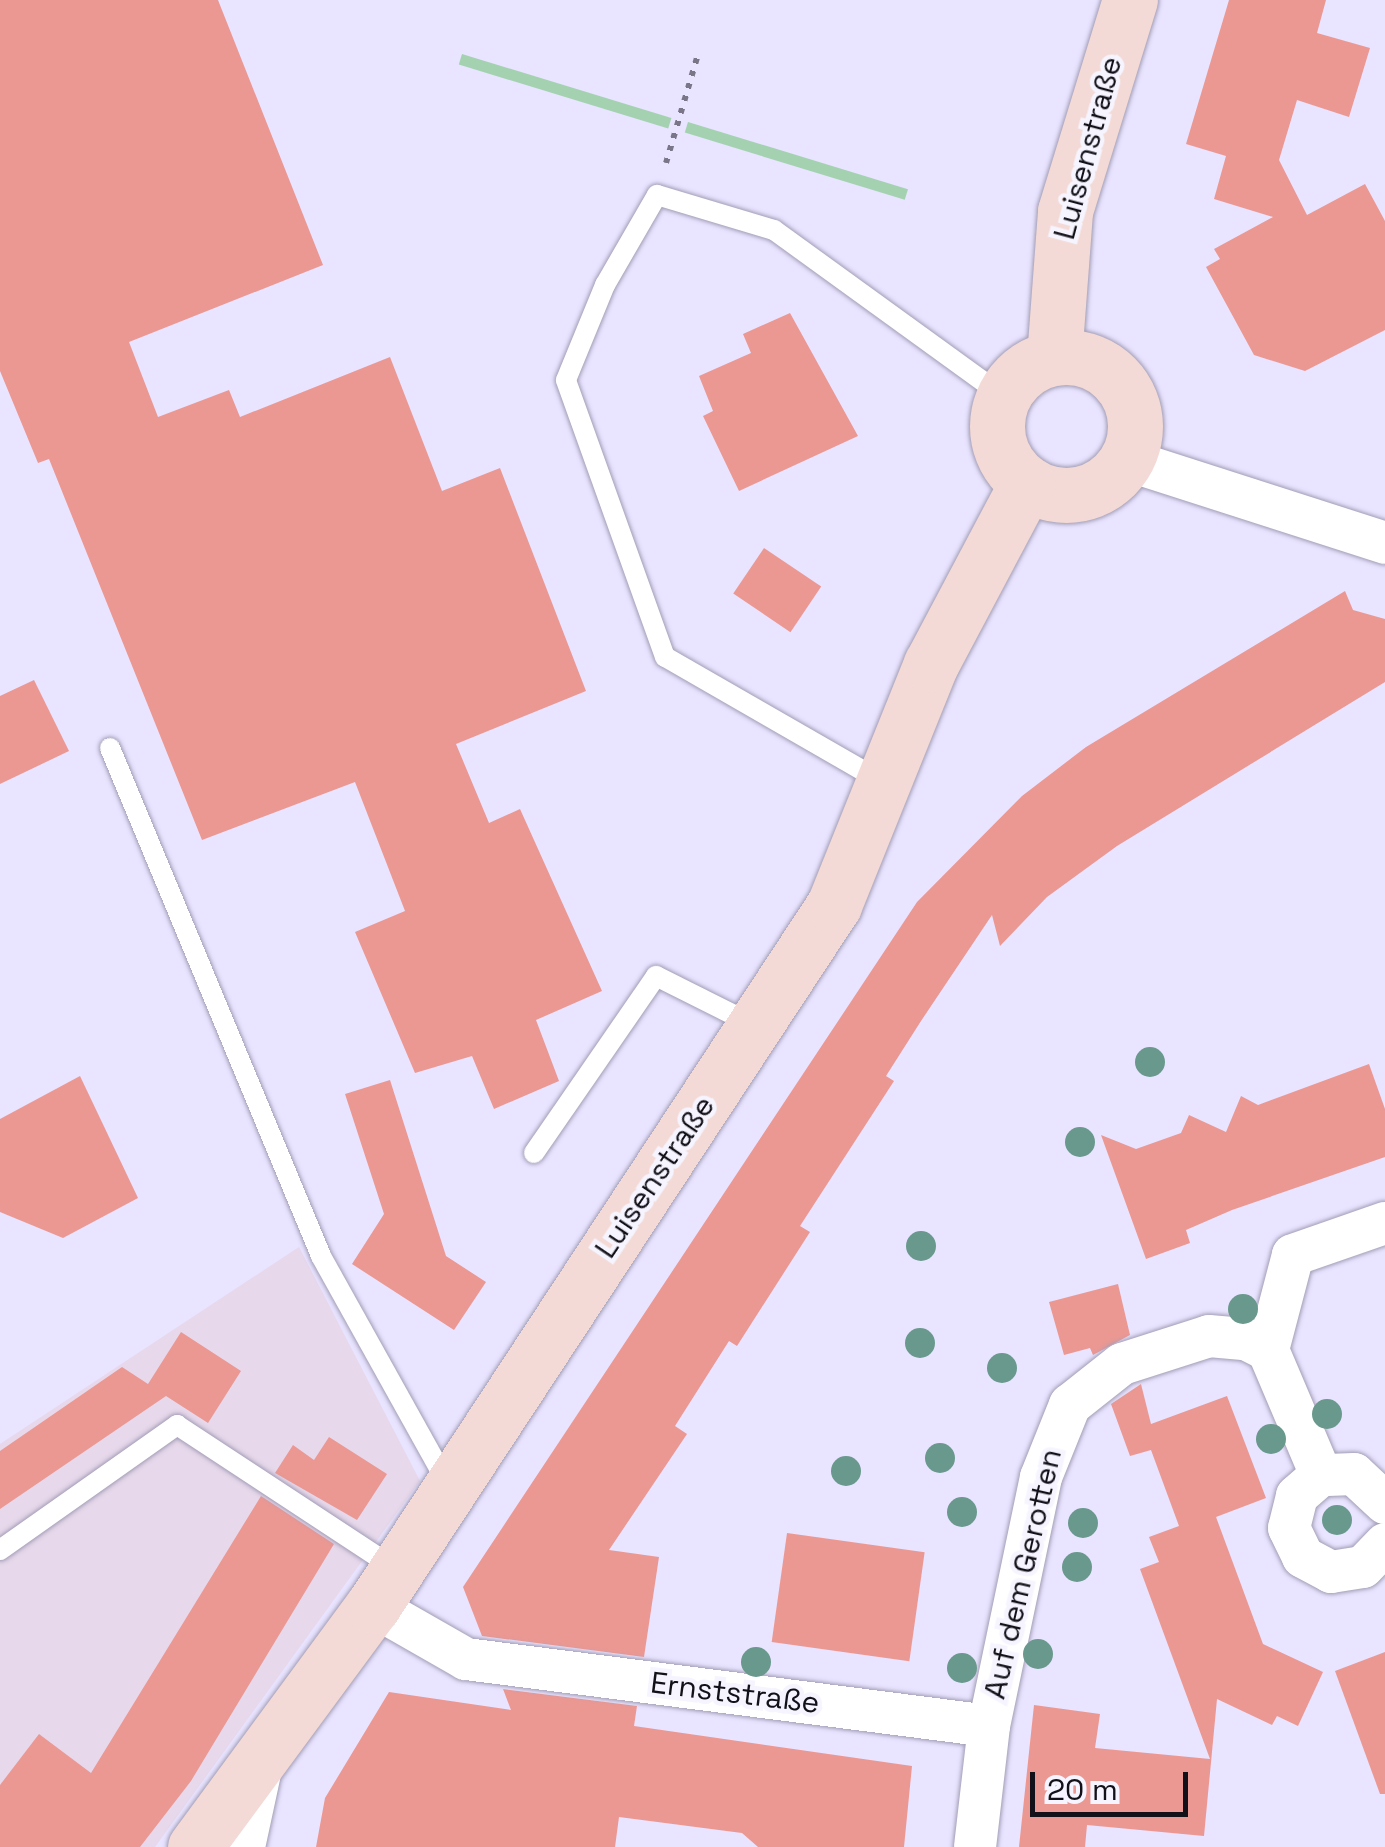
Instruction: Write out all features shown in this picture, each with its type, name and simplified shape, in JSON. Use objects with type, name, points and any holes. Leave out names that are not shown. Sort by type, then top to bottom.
[{"type":"main road","name":"Luisenstraße","points":[[1054,358],[1065,210],[1130,0]]},
{"type":"main road","points":[[1054,358],[1097,364],[1129,395],[1136,416],[1127,460],[1113,478],[1071,496],[1028,483],[1002,453],[1003,396],[1054,358]]},
{"type":"main road","name":"Luisenstraße","points":[[262,1764],[385,1588],[834,905],[888,783],[931,664],[1028,483]]},
{"type":"main road","points":[[195,1847],[262,1764]]},
{"type":"street","points":[[1127,460],[1385,543]]},
{"type":"street","points":[[1320,1475],[1268,1350],[1292,1255],[1385,1223]]},
{"type":"street","name":"Auf dem Gerotten","points":[[989,1726],[1040,1478],[1070,1405],[1122,1364],[1209,1336],[1268,1350]]},
{"type":"street","points":[[1385,1502],[1354,1474],[1320,1475],[1291,1511],[1303,1557],[1347,1572],[1385,1544]]},
{"type":"street","name":"Ernststraße","points":[[385,1588],[466,1659],[989,1726]]},
{"type":"street","points":[[976,1847],[989,1726]]},
{"type":"street","name":"Luisenstraße","points":[[244,1847],[262,1764]]},
{"type":"lane","points":[[888,783],[666,657],[566,380],[605,285],[657,195],[774,230],[1003,396]]},
{"type":"lane","points":[[110,748],[322,1256],[449,1486]]},
{"type":"lane","points":[[534,1153],[656,976],[756,1026]]},
{"type":"lane","points":[[0,1550],[177,1425],[385,1588]]},
{"type":"path","points":[[657,195],[698,54]]},
{"type":"shaded area","points":[[299,1247],[420,1481],[155,1847],[0,1847],[0,1444]]},
{"type":"green space","points":[[462,54],[671,118],[668,129],[459,65]]},
{"type":"green space","points":[[688,122],[908,189],[905,200],[685,133]]},
{"type":"building","points":[[0,0],[218,0],[323,265],[129,342],[158,417],[229,390],[240,417],[390,357],[442,491],[500,468],[586,691],[456,744],[489,823],[520,809],[602,991],[536,1020],[559,1081],[494,1109],[472,1056],[415,1073],[355,932],[405,911],[355,782],[202,840],[49,459],[38,463],[0,371]]},
{"type":"building","points":[[1229,0],[1326,0],[1317,33],[1370,48],[1349,117],[1297,100],[1279,160],[1307,215],[1365,184],[1385,221],[1385,330],[1305,371],[1254,355],[1206,267],[1220,259],[1214,249],[1273,217],[1214,199],[1226,156],[1186,144]]},
{"type":"building","points":[[790,313],[858,436],[739,491],[703,416],[713,411],[699,376],[751,353],[743,334]]},
{"type":"building","points":[[764,548],[821,587],[790,632],[733,594]]},
{"type":"building","points":[[1345,591],[1353,610],[1385,619],[1385,682],[1117,846],[1047,897],[1000,946],[992,915],[921,1021],[886,1076],[894,1081],[800,1226],[810,1232],[737,1346],[729,1341],[675,1426],[687,1434],[609,1550],[659,1557],[644,1657],[482,1636],[463,1587],[917,902],[1022,796],[1086,747]]},
{"type":"building","points":[[34,680],[69,751],[0,784],[0,696]]},
{"type":"building","points":[[1369,1064],[1385,1109],[1385,1157],[1232,1210],[1186,1230],[1190,1243],[1146,1259],[1101,1135],[1136,1149],[1181,1133],[1189,1115],[1226,1132],[1241,1096],[1258,1105]]},
{"type":"building","points":[[80,1076],[138,1198],[63,1238],[0,1212],[0,1119]]},
{"type":"building","points":[[390,1080],[446,1256],[486,1282],[454,1330],[352,1264],[384,1214],[345,1094]]},
{"type":"building","points":[[1118,1284],[1130,1335],[1093,1355],[1090,1348],[1064,1355],[1049,1302]]},
{"type":"building","points":[[181,1332],[241,1371],[208,1423],[166,1396],[0,1509],[0,1451],[122,1367],[148,1384]]},
{"type":"building","points":[[1141,1384],[1151,1424],[1227,1396],[1266,1498],[1216,1517],[1263,1644],[1323,1672],[1298,1726],[1277,1716],[1272,1725],[1217,1699],[1204,1836],[1087,1825],[1085,1847],[1019,1847],[1034,1705],[1100,1714],[1095,1748],[1210,1759],[1140,1569],[1159,1562],[1149,1537],[1179,1526],[1151,1450],[1130,1456],[1111,1404]]},
{"type":"building","points":[[329,1437],[387,1474],[357,1520],[275,1473],[293,1445],[314,1460]]},
{"type":"building","points":[[261,1496],[334,1544],[191,1781],[140,1847],[0,1847],[0,1785],[39,1734],[91,1773]]},
{"type":"building","points":[[787,1533],[925,1552],[909,1661],[772,1642]]},
{"type":"building","points":[[1385,1652],[1385,1794],[1380,1794],[1335,1671]]},
{"type":"building","points":[[503,1689],[637,1706],[634,1726],[912,1766],[904,1847],[758,1847],[742,1833],[619,1817],[615,1847],[316,1847],[325,1798],[389,1692],[511,1710]]}]
